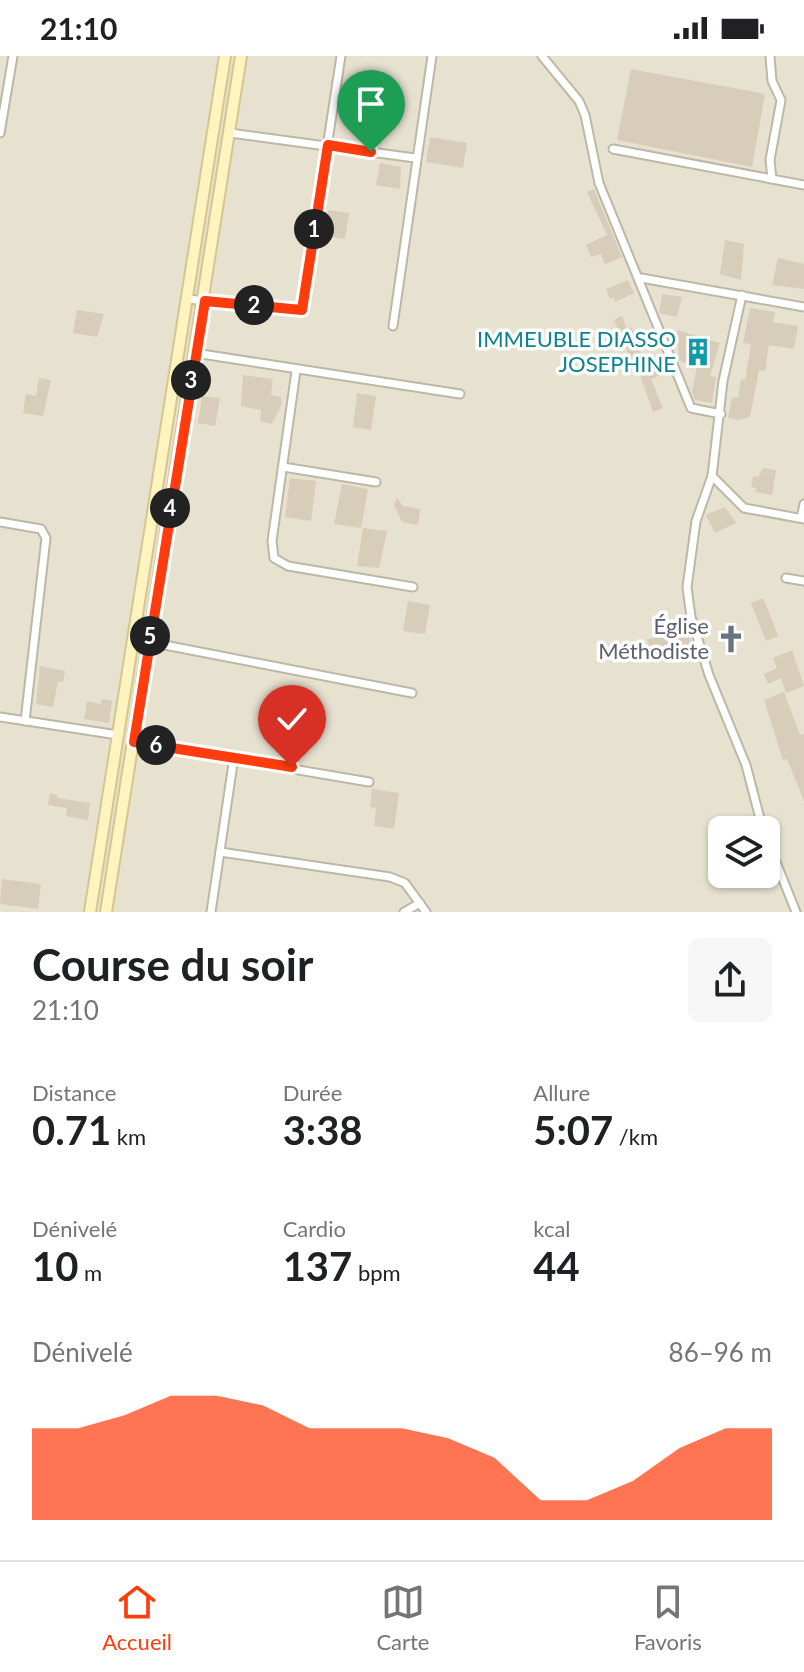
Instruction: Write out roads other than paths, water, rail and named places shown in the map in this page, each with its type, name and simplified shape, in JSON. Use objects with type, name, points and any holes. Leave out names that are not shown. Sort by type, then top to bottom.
[{"type":"main road","points":[[90,912],[225,56]]},
{"type":"main road","points":[[106,912],[205,301],[241,56]]},
{"type":"street","points":[[0,133],[13,56]]},
{"type":"street","points":[[187,299],[302,310],[341,56]]},
{"type":"street","points":[[393,326],[432,56]]},
{"type":"street","points":[[542,56],[579,101],[599,183],[641,278],[691,408],[721,414]]},
{"type":"street","points":[[770,56],[772,81],[781,100],[770,160],[772,179]]},
{"type":"street","points":[[230,133],[415,158]]},
{"type":"street","points":[[613,149],[804,185]]},
{"type":"street","points":[[641,278],[804,307]]},
{"type":"street","points":[[742,295],[723,381],[712,476],[696,521],[687,587],[691,617],[709,675],[746,765],[759,816]]},
{"type":"street","points":[[195,353],[460,394]]},
{"type":"street","points":[[296,371],[272,541],[274,558],[288,566],[413,587]]},
{"type":"street","points":[[283,467],[376,482]]},
{"type":"street","points":[[712,476],[744,508],[803,518],[804,504]]},
{"type":"street","points":[[0,522],[41,529],[46,538],[25,721]]},
{"type":"street","points":[[786,578],[804,581]]},
{"type":"street","points":[[149,642],[412,693]]},
{"type":"street","points":[[0,717],[118,735]]},
{"type":"street","points":[[134,742],[369,782]]},
{"type":"street","points":[[211,912],[234,757]]},
{"type":"street","points":[[220,852],[390,877],[405,883],[426,912]]},
{"type":"street","points":[[780,872],[796,912]]},
{"type":"street","points":[[404,912],[420,903]]},
{"type":"place","name":"IMMEUBLE DIASSO JOSEPHINE","points":[[698,352]]},
{"type":"place","name":"Église Méthodiste","points":[[731,639]]}]
